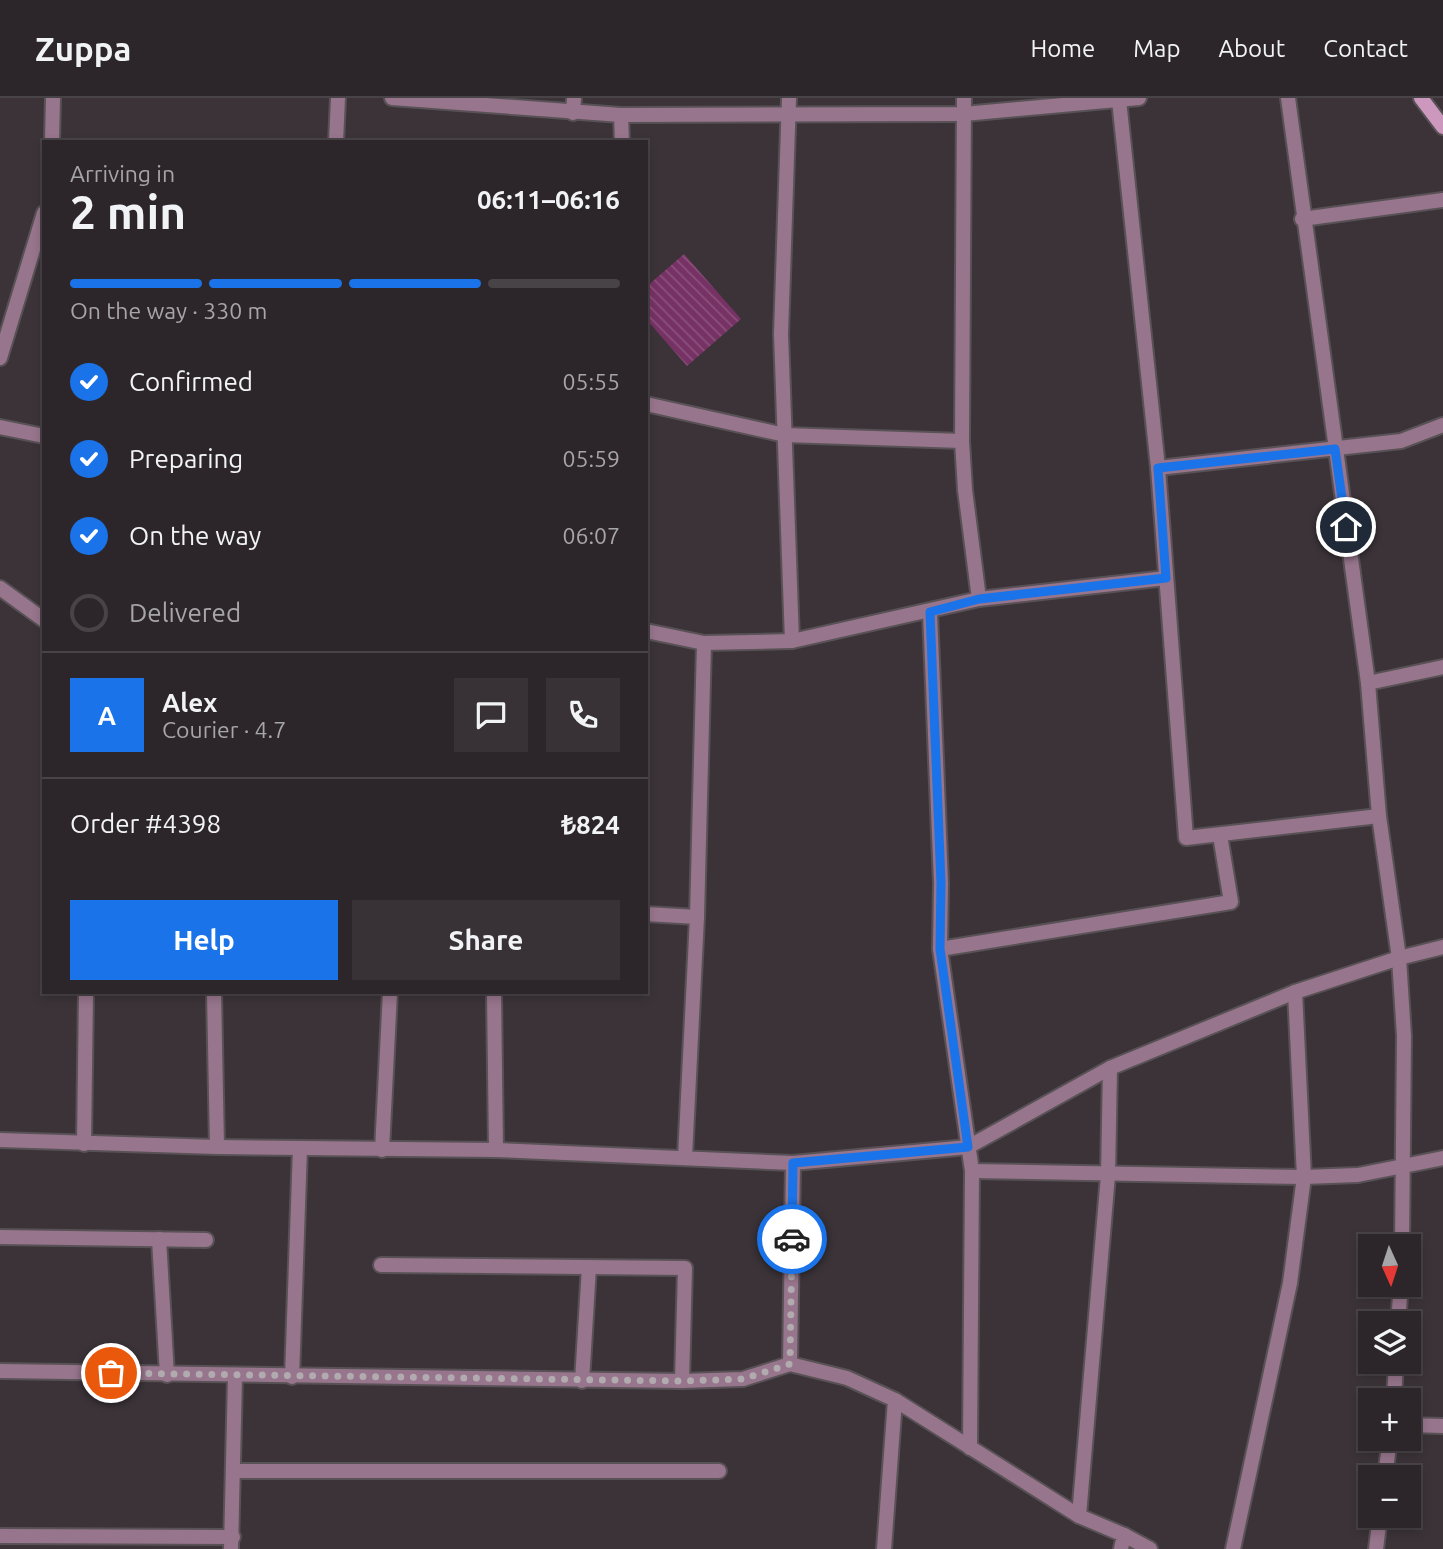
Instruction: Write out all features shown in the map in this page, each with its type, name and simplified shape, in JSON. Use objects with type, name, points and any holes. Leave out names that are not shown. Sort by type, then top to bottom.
[{"type":"street","points":[[52,140],[53,98]]},
{"type":"street","points":[[336,140],[338,98]]},
{"type":"street","points":[[391,98],[573,105],[621,115],[964,114],[1139,98]]},
{"type":"street","points":[[789,98],[782,334],[792,641]]},
{"type":"street","points":[[964,98],[962,441],[965,491],[979,599]]},
{"type":"street","points":[[1288,98],[1302,219],[1368,683],[1380,816],[1399,958],[1404,1165],[1402,1234]]},
{"type":"street","points":[[1421,98],[1443,127]]},
{"type":"street","points":[[1119,100],[1158,468],[1186,838],[1380,816]]},
{"type":"street","points":[[621,115],[622,140]]},
{"type":"street","points":[[1302,219],[1443,200]]},
{"type":"street","points":[[0,358],[39,244],[42,225]]},
{"type":"street","points":[[648,404],[785,435],[962,441]]},
{"type":"street","points":[[1158,468],[1401,441],[1443,425]]},
{"type":"street","points":[[0,427],[42,436]]},
{"type":"street","points":[[648,631],[704,643],[792,641],[979,599],[1166,578]]},
{"type":"street","points":[[0,588],[42,619]]},
{"type":"street","points":[[930,612],[941,883],[940,949],[972,1171],[970,1448]]},
{"type":"street","points":[[685,1157],[697,917],[704,643]]},
{"type":"street","points":[[1368,683],[1443,667]]},
{"type":"street","points":[[940,949],[1231,902],[1220,835]]},
{"type":"street","points":[[648,914],[697,917]]},
{"type":"street","points":[[0,1140],[217,1147],[496,1150],[793,1163],[968,1147],[1110,1068],[1295,992],[1399,958],[1443,947]]},
{"type":"street","points":[[1233,1549],[1290,1283],[1304,1177],[1295,992]]},
{"type":"street","points":[[83,1144],[86,994]]},
{"type":"street","points":[[214,994],[217,1147]]},
{"type":"street","points":[[382,1150],[390,994]]},
{"type":"street","points":[[494,994],[496,1150]]},
{"type":"street","points":[[1079,1516],[1108,1175],[1110,1068]]},
{"type":"street","points":[[292,1377],[300,1148]]},
{"type":"street","points":[[972,1171],[1304,1177],[1357,1175],[1443,1158]]},
{"type":"street","points":[[790,1364],[793,1163]]},
{"type":"street","points":[[0,1237],[206,1240]]},
{"type":"street","points":[[159,1239],[167,1375]]},
{"type":"street","points":[[381,1265],[685,1268],[682,1381]]},
{"type":"street","points":[[582,1381],[589,1267]]},
{"type":"street","points":[[0,1371],[682,1381],[743,1379],[790,1364],[847,1378],[895,1399],[1123,1542],[1150,1549]]},
{"type":"street","points":[[0,1536],[232,1543],[235,1376]]},
{"type":"street","points":[[884,1549],[895,1399]]},
{"type":"street","points":[[1421,1425],[1443,1426]]},
{"type":"street","points":[[234,1471],[719,1471]]},
{"type":"street","points":[[1376,1549],[1379,1528]]},
{"type":"building","points":[[684,254],[741,319],[687,366],[648,321],[648,285]]},
{"type":"way so far","points":[[111,1373],[582,1381],[743,1379],[790,1364],[792,1239]]},
{"type":"route","points":[[792,1239],[793,1163],[968,1147],[940,949],[941,883],[930,612],[979,599],[1166,578],[1158,468],[1335,449],[1346,527]]}]
